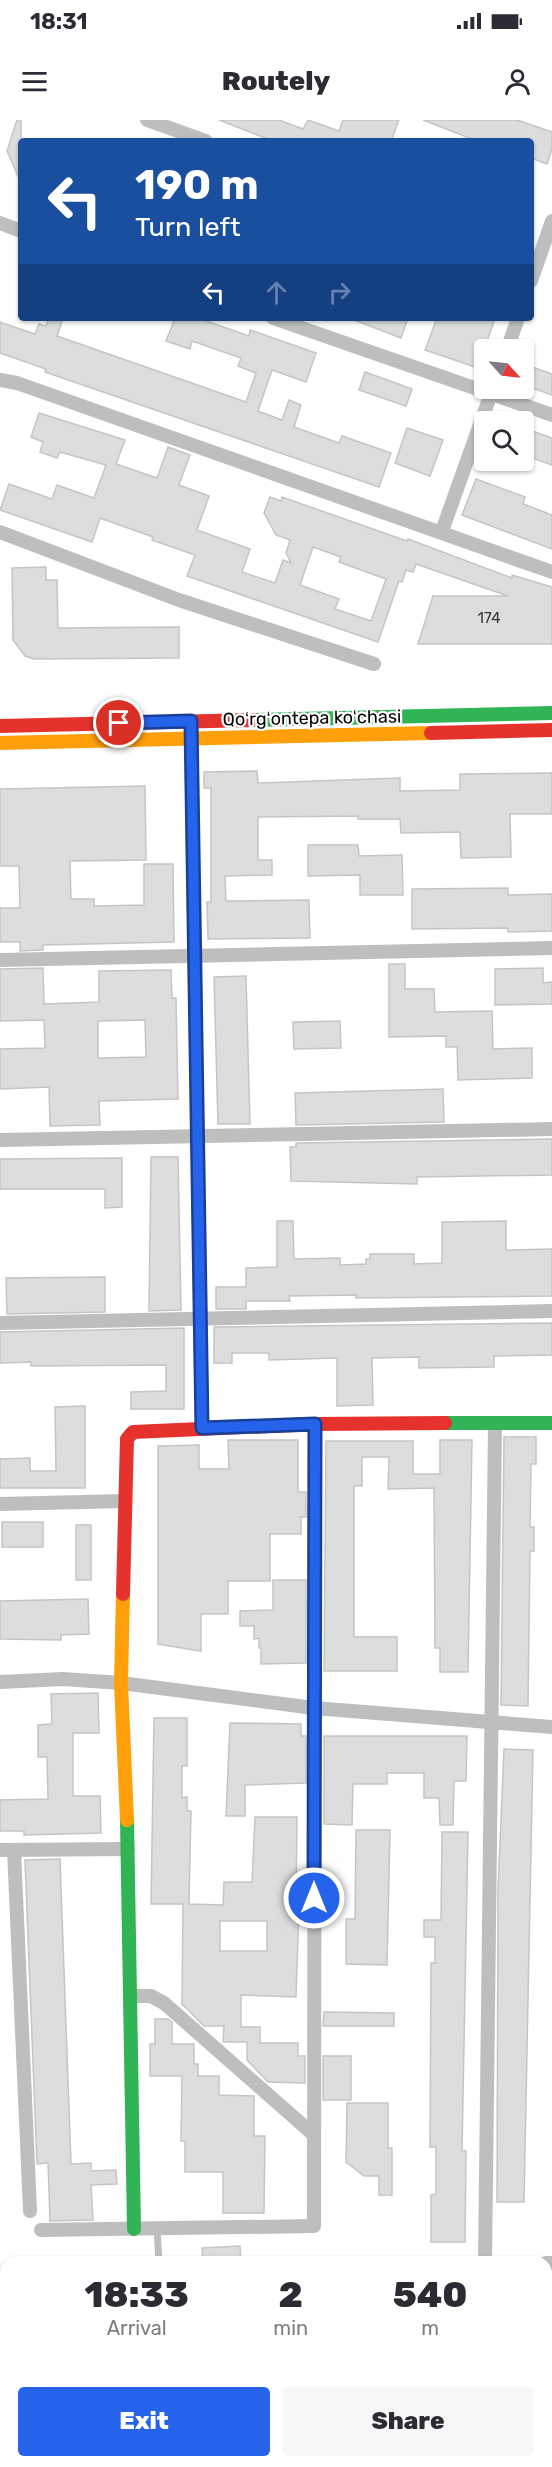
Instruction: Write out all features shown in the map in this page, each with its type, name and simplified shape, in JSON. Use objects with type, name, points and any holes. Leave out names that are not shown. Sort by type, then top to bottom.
[{"type":"street","points":[[147,120],[198,138]]},
{"type":"street","points":[[534,274],[552,221]]},
{"type":"street","points":[[0,224],[18,230]]},
{"type":"street","points":[[282,321],[474,385]]},
{"type":"street","points":[[511,339],[517,321]]},
{"type":"street","points":[[0,380],[17,383],[442,531],[552,572]]},
{"type":"street","points":[[442,531],[489,399]]},
{"type":"street","points":[[512,399],[552,415]]},
{"type":"street","points":[[0,532],[179,600],[374,664]]},
{"type":"street","name":"Qoʻrgʻontepa koʻchasi","points":[[0,726],[552,714]]},
{"type":"street","points":[[191,721],[202,1428]]},
{"type":"street","name":"Qoʻrgʻontepa koʻchasi","points":[[0,743],[552,730]]},
{"type":"street","points":[[0,960],[552,948]]},
{"type":"street","points":[[0,1140],[552,1129]]},
{"type":"street","points":[[0,1323],[552,1311]]},
{"type":"street","points":[[134,2229],[128,1849],[122,1683],[127,1439],[133,1432],[202,1428],[315,1424],[552,1423]]},
{"type":"street","points":[[41,2230],[314,2226],[315,1424]]},
{"type":"street","points":[[485,2256],[495,1424]]},
{"type":"street","points":[[0,1504],[125,1501]]},
{"type":"street","points":[[0,1682],[63,1679],[122,1683],[314,1708],[491,1724],[552,1727]]},
{"type":"street","points":[[30,2211],[7,1850],[128,1849]]},
{"type":"street","points":[[130,1996],[151,1996],[164,2003],[314,2135]]},
{"type":"lane","points":[[158,2228],[159,2256]]},
{"type":"building","points":[[17,120],[21,120],[21,138],[18,138],[18,176],[7,151]]},
{"type":"building","points":[[219,120],[279,120],[303,129],[308,120],[339,131],[343,120],[399,120],[392,138],[265,138]]},
{"type":"building","points":[[423,120],[517,120],[552,132],[552,149],[547,164],[534,159],[534,138],[469,138]]},
{"type":"building","points":[[48,321],[62,321],[57,336],[246,402],[256,373],[238,366],[241,358],[192,341],[190,349],[166,341],[174,321],[206,321],[249,336],[250,330],[316,353],[306,382],[272,370],[258,411],[282,420],[289,400],[301,405],[294,427],[339,443],[342,436],[391,453],[379,487],[45,372],[46,369],[0,353],[0,322],[35,334],[39,324],[46,326]]},
{"type":"building","points":[[357,321],[407,321],[401,338]]},
{"type":"building","points":[[436,321],[494,321],[488,339],[474,339],[474,367],[425,350]]},
{"type":"building","points":[[534,368],[552,374],[552,395],[534,389]]},
{"type":"building","points":[[365,372],[412,389],[406,406],[359,390]]},
{"type":"building","points":[[39,413],[125,440],[116,464],[157,478],[168,447],[190,455],[179,485],[209,496],[197,530],[250,549],[242,572],[275,583],[283,560],[291,563],[286,553],[290,540],[276,535],[264,513],[270,497],[281,501],[282,497],[407,541],[408,539],[512,578],[512,575],[552,587],[552,644],[418,644],[433,596],[508,596],[416,564],[413,572],[406,570],[402,582],[399,581],[378,642],[187,576],[195,555],[100,518],[92,542],[0,510],[9,484],[52,499],[57,485],[94,498],[106,465],[60,452],[57,458],[40,452],[43,442],[31,437]],"holes":[[[313,547],[341,557],[339,562],[386,579],[371,621],[335,609],[339,599],[300,585]]]},
{"type":"building","points":[[407,428],[443,440],[430,476],[395,463]]},
{"type":"building","points":[[534,432],[552,438],[552,465],[534,459]]},
{"type":"building","points":[[476,479],[525,497],[523,504],[552,515],[552,549],[462,515]]},
{"type":"building","points":[[46,567],[46,580],[57,580],[58,628],[179,627],[179,658],[34,659],[25,656],[13,640],[12,568]]},
{"type":"building","points":[[257,771],[258,783],[400,778],[400,791],[460,790],[460,774],[552,773],[552,814],[510,814],[511,857],[461,858],[460,832],[401,833],[400,819],[358,819],[358,816],[258,817],[258,860],[272,860],[272,875],[225,876],[226,901],[309,900],[310,938],[208,939],[207,902],[211,902],[211,788],[204,788],[204,772]]},
{"type":"building","points":[[145,786],[146,860],[70,861],[71,899],[94,899],[94,906],[144,905],[144,864],[173,864],[174,942],[43,945],[43,950],[20,951],[20,942],[0,942],[0,908],[20,908],[19,866],[0,866],[0,789]]},
{"type":"building","points":[[308,845],[358,845],[359,856],[402,855],[403,895],[360,895],[360,875],[308,876]]},
{"type":"building","points":[[508,888],[508,895],[552,894],[552,931],[508,932],[508,928],[412,929],[412,889]]},
{"type":"building","points":[[389,964],[405,964],[405,989],[434,989],[435,1012],[492,1011],[493,1049],[532,1048],[532,1078],[458,1080],[457,1047],[446,1047],[446,1036],[389,1037]]},
{"type":"building","points":[[43,968],[44,1004],[99,1002],[99,971],[171,970],[172,998],[176,998],[178,1099],[99,1101],[100,1125],[50,1126],[49,1087],[0,1089],[0,1049],[45,1048],[44,1020],[0,1021],[0,969]],"holes":[[[145,1020],[146,1057],[98,1058],[98,1021]]]},
{"type":"building","points":[[543,968],[543,983],[552,982],[552,1004],[495,1005],[495,969]]},
{"type":"building","points":[[246,976],[250,1124],[218,1124],[214,977]]},
{"type":"building","points":[[340,1021],[341,1048],[294,1049],[293,1022]]},
{"type":"building","points":[[443,1089],[444,1122],[296,1125],[295,1093]]},
{"type":"building","points":[[552,1139],[552,1175],[417,1177],[417,1184],[291,1181],[290,1147],[296,1147],[296,1143]]},
{"type":"building","points":[[151,1157],[178,1157],[181,1310],[149,1311]]},
{"type":"building","points":[[122,1158],[122,1207],[105,1208],[105,1189],[0,1189],[0,1159]]},
{"type":"building","points":[[277,1221],[293,1221],[294,1259],[340,1258],[340,1265],[366,1264],[366,1259],[370,1259],[370,1254],[414,1254],[414,1264],[442,1263],[442,1222],[506,1221],[506,1250],[552,1249],[552,1296],[356,1298],[356,1295],[289,1296],[290,1301],[246,1301],[246,1309],[216,1309],[216,1287],[246,1287],[246,1268],[277,1267]]},
{"type":"building","points":[[105,1277],[105,1312],[7,1314],[6,1278]]},
{"type":"building","points":[[552,1323],[552,1355],[494,1356],[494,1367],[419,1368],[419,1357],[372,1358],[373,1405],[337,1406],[337,1358],[269,1360],[269,1353],[232,1353],[232,1363],[214,1363],[214,1327]]},
{"type":"building","points":[[184,1328],[184,1409],[131,1409],[131,1392],[166,1391],[166,1365],[31,1366],[31,1362],[0,1363],[0,1332]]},
{"type":"building","points":[[85,1406],[85,1488],[0,1488],[0,1459],[30,1458],[30,1471],[56,1471],[55,1407]]},
{"type":"building","points":[[504,1437],[536,1437],[536,1464],[531,1464],[530,1527],[534,1527],[534,1551],[530,1551],[528,1706],[501,1705]]},
{"type":"building","points":[[228,1440],[298,1440],[298,1492],[306,1492],[306,1517],[301,1517],[301,1534],[270,1534],[270,1581],[228,1581],[228,1614],[201,1614],[201,1651],[158,1644],[158,1446],[199,1445],[199,1469],[229,1469]]},
{"type":"building","points":[[440,1440],[472,1440],[468,1672],[440,1672],[440,1648],[435,1648],[434,1488],[388,1489],[389,1457],[362,1457],[362,1486],[354,1486],[354,1637],[397,1637],[397,1671],[324,1671],[326,1441],[413,1441],[413,1474],[440,1474]]},
{"type":"building","points":[[2,1522],[43,1522],[43,1547],[2,1547]]},
{"type":"building","points":[[76,1525],[91,1525],[91,1580],[76,1580]]},
{"type":"building","points":[[273,1580],[306,1580],[306,1663],[261,1664],[261,1648],[259,1648],[259,1638],[254,1639],[254,1626],[240,1626],[240,1611],[273,1610]]},
{"type":"building","points":[[88,1599],[89,1634],[61,1635],[61,1640],[0,1639],[0,1601]]},
{"type":"building","points":[[98,1693],[99,1733],[73,1733],[73,1796],[100,1796],[101,1833],[24,1835],[24,1831],[0,1831],[0,1800],[48,1799],[47,1757],[38,1757],[38,1725],[52,1724],[51,1694]]},
{"type":"building","points":[[154,1718],[187,1718],[187,1766],[182,1766],[182,1798],[187,1797],[187,1811],[191,1811],[189,1904],[223,1905],[224,1882],[252,1882],[255,1817],[297,1817],[296,1907],[299,1907],[296,1997],[241,1995],[241,2027],[260,2027],[260,2043],[298,2043],[298,2056],[305,2056],[305,2083],[268,2082],[247,2060],[247,2042],[223,2042],[224,2026],[204,2026],[182,2004],[183,1904],[151,1904]],"holes":[[[220,1921],[267,1921],[267,1951],[220,1951]]]},
{"type":"building","points":[[230,1723],[301,1724],[301,1736],[306,1736],[306,1783],[245,1785],[245,1816],[226,1816]]},
{"type":"building","points":[[324,1736],[467,1736],[466,1781],[454,1781],[453,1825],[440,1825],[439,1798],[424,1798],[424,1773],[387,1773],[387,1784],[353,1784],[352,1825],[324,1824]]},
{"type":"building","points":[[504,1749],[533,1750],[524,2202],[497,2202],[498,1890]]},
{"type":"building","points":[[356,1830],[390,1830],[387,1965],[346,1964],[346,1919],[355,1919]]},
{"type":"building","points":[[442,1832],[468,1832],[462,2151],[466,2151],[465,2242],[431,2242],[431,2195],[436,2194],[436,2147],[430,2147],[431,1963],[435,1963],[435,1937],[424,1937],[424,1920],[441,1920]]},
{"type":"building","points":[[60,1859],[71,2164],[91,2163],[91,2171],[116,2170],[117,2184],[91,2185],[93,2220],[50,2221],[48,2163],[37,2164],[25,1860]]},
{"type":"building","points":[[324,2012],[394,2013],[394,2026],[323,2026]]},
{"type":"building","points":[[155,2019],[168,2019],[172,2022],[172,2044],[194,2044],[194,2064],[198,2064],[198,2076],[219,2076],[219,2095],[254,2096],[254,2136],[265,2136],[264,2213],[223,2213],[223,2172],[185,2172],[185,2141],[181,2141],[182,2076],[150,2076],[150,2044],[155,2044]]},
{"type":"building","points":[[323,2056],[351,2056],[351,2100],[323,2100]]},
{"type":"building","points":[[347,2103],[388,2103],[388,2148],[392,2148],[392,2195],[379,2195],[379,2176],[364,2176],[346,2162]]},
{"type":"building","points":[[240,2246],[241,2256],[203,2256],[202,2248]]},
{"type":"traffic: fast","points":[[253,720],[552,713]]},
{"type":"traffic: fast","points":[[445,1423],[552,1423]]},
{"type":"traffic: fast","points":[[127,1820],[134,2229]]},
{"type":"traffic: slow","points":[[0,743],[431,733]]},
{"type":"traffic: slow","points":[[123,1594],[121,1683],[127,1820]]},
{"type":"traffic: jam","points":[[0,726],[253,720]]},
{"type":"traffic: jam","points":[[431,733],[552,730]]},
{"type":"traffic: jam","points":[[123,1594],[127,1439],[133,1432],[315,1424],[445,1423]]},
{"type":"route","points":[[119,723],[191,721],[202,1428],[315,1424],[314,1898]]}]
